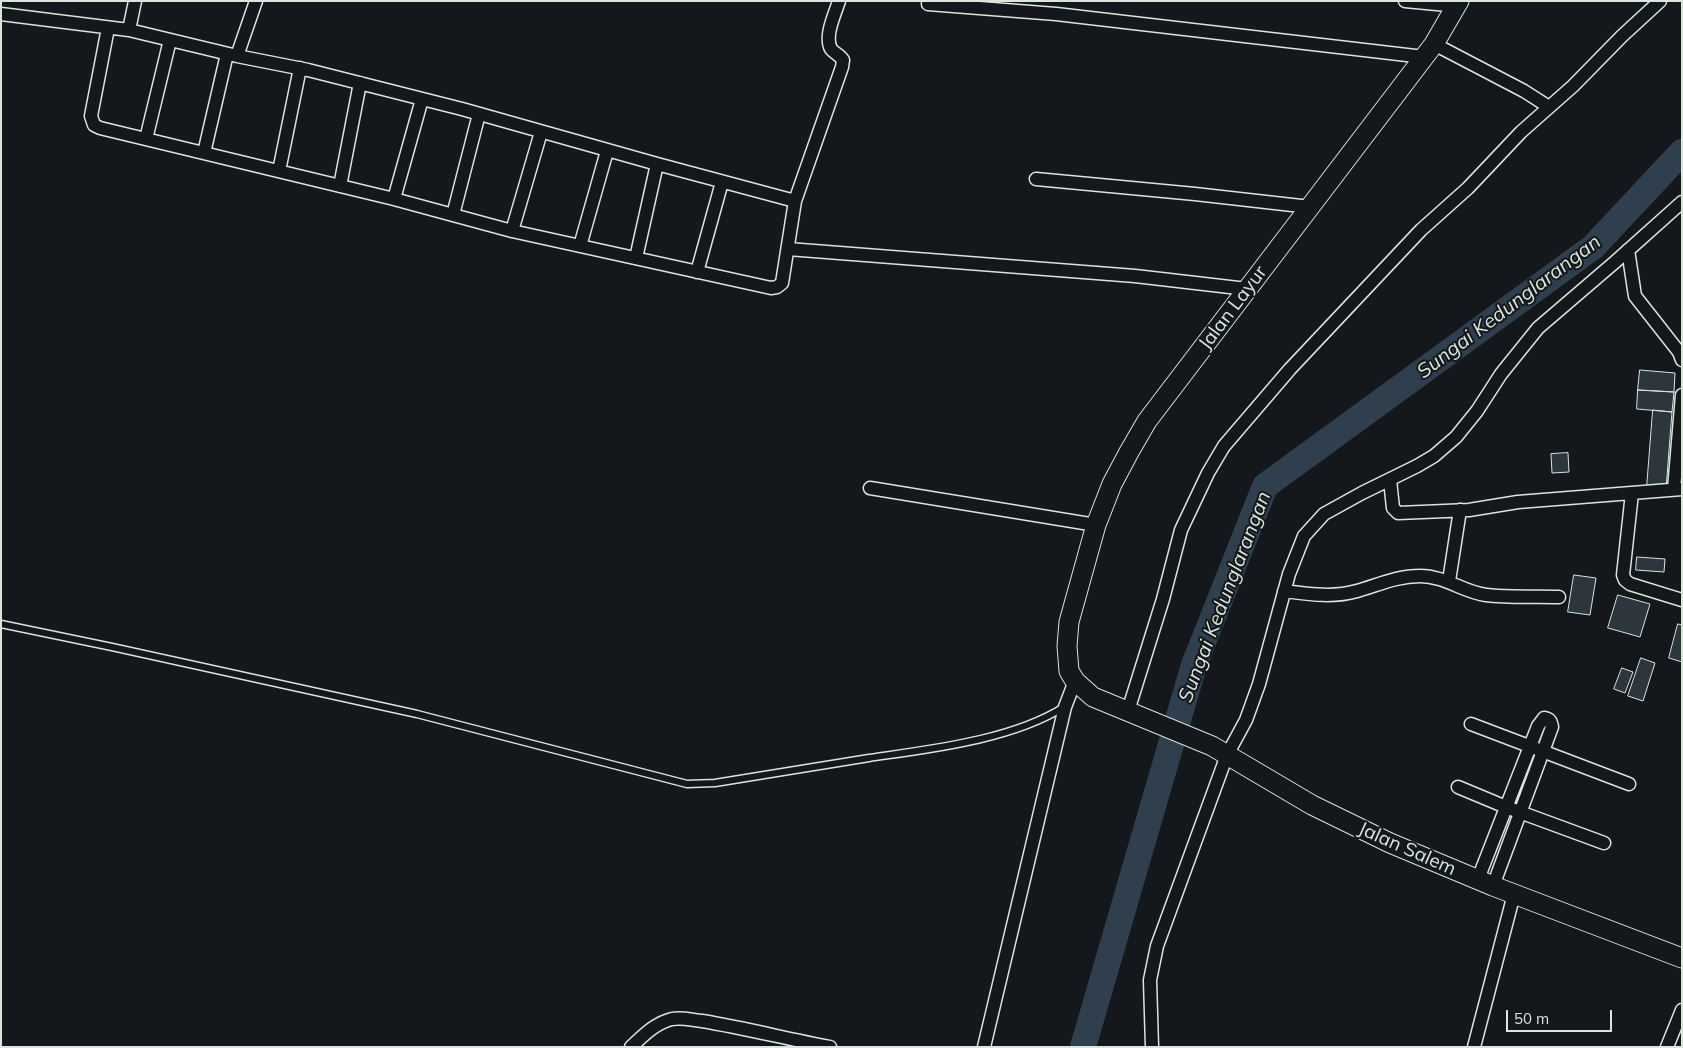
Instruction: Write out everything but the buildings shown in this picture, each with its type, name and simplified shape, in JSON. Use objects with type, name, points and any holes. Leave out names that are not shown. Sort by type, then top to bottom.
[{"type":"street","points":[[129,30],[136,1]]},
{"type":"street","points":[[207,154],[232,55],[256,1]]},
{"type":"street","points":[[108,28],[91,112],[91,121],[100,128],[394,199],[512,231],[771,288],[777,287],[782,283],[796,201],[842,67],[843,60],[840,55],[832,51],[829,43],[839,1]]},
{"type":"street","points":[[1405,1],[1458,4]]},
{"type":"street","points":[[1135,714],[1181,530],[1208,473],[1224,446],[1290,369],[1421,230],[1468,188],[1521,132],[1573,86],[1622,36],[1660,1]]},
{"type":"street","points":[[928,4],[1056,14],[1429,50],[1524,91],[1549,107]]},
{"type":"street","name":"Jalan Layur","points":[[1075,681],[1069,671],[1067,646],[1069,622],[1096,525],[1112,484],[1129,452],[1147,421],[1429,50],[1458,4]]},
{"type":"street","points":[[1,14],[129,30],[232,55],[300,68],[480,114],[607,151],[796,201]]},
{"type":"street","points":[[146,139],[170,40]]},
{"type":"street","points":[[279,171],[300,68]]},
{"type":"street","points":[[340,186],[360,83]]},
{"type":"street","points":[[394,199],[422,99]]},
{"type":"street","points":[[453,215],[480,114]]},
{"type":"street","points":[[512,231],[541,132]]},
{"type":"street","points":[[580,246],[607,151]]},
{"type":"street","points":[[636,258],[657,164]]},
{"type":"street","points":[[1036,179],[1195,194],[1310,208]]},
{"type":"street","points":[[697,272],[722,182]]},
{"type":"street","points":[[1152,1047],[1150,980],[1157,946],[1219,751],[1246,720],[1259,684],[1289,574],[1304,536],[1324,514],[1434,456],[1456,437],[1477,411],[1501,374],[1538,328],[1682,202]]},
{"type":"street","points":[[788,249],[1135,276],[1247,289]]},
{"type":"street","points":[[1628,250],[1635,296],[1678,352],[1682,360]]},
{"type":"street","points":[[1390,480],[1393,508],[1398,513],[1460,510],[1518,502],[1678,489],[1682,395]]},
{"type":"street","points":[[870,488],[1096,525]]},
{"type":"street","points":[[1632,493],[1623,575],[1625,580],[1630,584],[1682,600]]},
{"type":"street","points":[[1449,581],[1460,510]]},
{"type":"street","points":[[1284,591],[1317,596],[1356,592],[1398,578],[1420,576],[1449,581],[1486,595],[1559,597]]},
{"type":"street","points":[[984,1047],[1065,707],[1075,681]]},
{"type":"street","name":"Jalan Salem","points":[[1075,681],[1093,697],[1219,751],[1312,805],[1390,843],[1486,883],[1682,958]]},
{"type":"street","points":[[1544,718],[1549,719],[1552,727],[1544,751],[1520,812],[1486,883],[1506,807],[1540,721],[1544,718]]},
{"type":"street","points":[[1471,724],[1628,784]]},
{"type":"street","points":[[1458,787],[1604,844]]},
{"type":"street","points":[[1474,1047],[1514,894]]},
{"type":"street","points":[[1667,1047],[1682,1010]]},
{"type":"street","points":[[631,1047],[652,1029],[672,1019],[681,1018],[722,1024],[830,1047]]},
{"type":"lane","points":[[1,624],[417,714],[687,784],[715,783],[950,746],[1033,723],[1065,707]]},
{"type":"waterway","name":"Sungai Kedunglarangan","points":[[1083,1047],[1194,665],[1265,486],[1593,247],[1682,152]]}]
